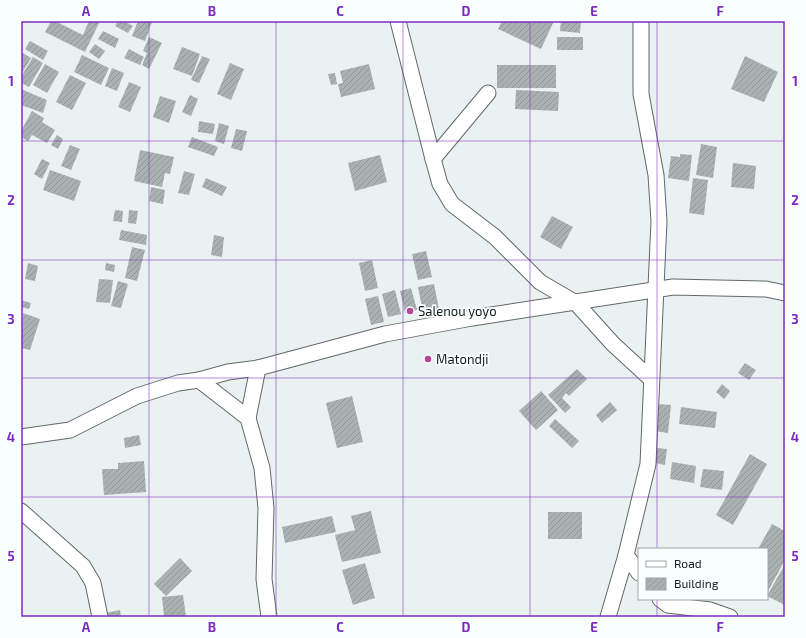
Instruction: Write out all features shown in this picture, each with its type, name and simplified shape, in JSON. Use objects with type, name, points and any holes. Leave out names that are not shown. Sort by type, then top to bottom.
[{"type":"street","points":[[398,21],[440,184],[452,204],[496,237],[540,282],[576,303],[613,344],[651,379]]},
{"type":"street","points":[[608,617],[626,555],[648,464],[659,221],[657,183],[641,94],[641,21]]},
{"type":"street","points":[[433,159],[488,92]]},
{"type":"street","points":[[21,437],[70,430],[138,396],[178,383],[199,380],[228,372],[258,368],[385,334],[472,318],[673,287],[758,288],[785,293]]},
{"type":"street","points":[[258,368],[248,418],[262,468],[265,495],[264,579],[269,617]]},
{"type":"street","points":[[199,380],[248,418]]},
{"type":"street","points":[[21,511],[83,566],[93,583],[100,617]]},
{"type":"street","points":[[626,555],[638,572]]},
{"type":"street","points":[[661,600],[668,605],[710,610],[730,617]]},
{"type":"building","points":[[51,21],[55,21],[83,35],[89,21],[100,21],[85,52],[45,32]]},
{"type":"building","points":[[118,21],[124,21],[133,26],[128,33],[115,26]]},
{"type":"building","points":[[138,21],[152,22],[145,41],[132,36]]},
{"type":"building","points":[[502,21],[554,21],[541,49],[498,29]]},
{"type":"building","points":[[561,21],[581,21],[580,33],[560,31]]},
{"type":"building","points":[[103,31],[119,39],[115,48],[98,39]]},
{"type":"building","points":[[149,37],[162,43],[149,69],[142,65],[147,53],[143,51]]},
{"type":"building","points":[[557,37],[583,37],[583,50],[557,50]]},
{"type":"building","points":[[30,41],[48,51],[43,60],[25,49]]},
{"type":"building","points":[[95,44],[105,51],[99,59],[89,52]]},
{"type":"building","points":[[182,47],[200,54],[192,76],[173,69]]},
{"type":"building","points":[[129,49],[144,57],[140,65],[124,58]]},
{"type":"building","points":[[23,53],[31,58],[21,75],[21,57]]},
{"type":"building","points":[[82,55],[109,68],[101,85],[74,72]]},
{"type":"building","points":[[202,56],[210,59],[199,83],[191,80]]},
{"type":"building","points":[[745,56],[778,72],[764,102],[731,89]]},
{"type":"building","points":[[33,57],[43,63],[29,87],[21,83],[21,77]]},
{"type":"building","points":[[230,63],[244,69],[231,100],[217,94]]},
{"type":"building","points":[[45,64],[59,72],[47,93],[33,85]]},
{"type":"building","points":[[369,64],[375,89],[341,97],[338,84],[343,83],[340,71]]},
{"type":"building","points":[[497,65],[556,65],[556,88],[497,88]]},
{"type":"building","points":[[112,68],[124,73],[117,91],[105,86]]},
{"type":"building","points":[[335,73],[337,84],[331,85],[328,74]]},
{"type":"building","points":[[70,75],[86,83],[72,110],[56,102]]},
{"type":"building","points":[[129,82],[141,87],[130,112],[118,107]]},
{"type":"building","points":[[21,89],[47,100],[43,113],[21,105]]},
{"type":"building","points":[[516,90],[559,92],[558,111],[515,109]]},
{"type":"building","points":[[190,95],[198,99],[191,116],[182,112]]},
{"type":"building","points":[[160,96],[176,101],[169,123],[153,117]]},
{"type":"building","points":[[32,111],[44,118],[42,122],[55,130],[47,143],[32,135],[28,141],[21,137],[21,131]]},
{"type":"building","points":[[199,121],[215,124],[213,134],[198,132]]},
{"type":"building","points":[[219,123],[229,126],[224,144],[215,141]]},
{"type":"building","points":[[236,129],[247,131],[242,151],[231,148]]},
{"type":"building","points":[[57,135],[63,139],[58,149],[51,145]]},
{"type":"building","points":[[192,137],[218,147],[214,156],[188,147]]},
{"type":"building","points":[[701,144],[717,147],[713,178],[696,175]]},
{"type":"building","points":[[70,145],[80,149],[71,170],[61,166]]},
{"type":"building","points":[[140,150],[174,157],[170,174],[165,173],[162,187],[134,181]]},
{"type":"building","points":[[680,154],[692,155],[689,181],[668,178],[671,156],[680,157]]},
{"type":"building","points":[[380,155],[387,182],[355,191],[348,163]]},
{"type":"building","points":[[42,159],[50,163],[42,179],[34,174]]},
{"type":"building","points":[[733,163],[756,166],[754,189],[731,187]]},
{"type":"building","points":[[50,170],[81,181],[74,201],[43,190]]},
{"type":"building","points":[[184,171],[195,174],[189,195],[178,193]]},
{"type":"building","points":[[206,178],[227,187],[222,196],[202,187]]},
{"type":"building","points":[[693,178],[708,180],[704,215],[689,213]]},
{"type":"building","points":[[151,187],[165,190],[163,204],[149,201]]},
{"type":"building","points":[[115,210],[123,211],[122,222],[113,221]]},
{"type":"building","points":[[129,210],[138,211],[136,224],[128,223]]},
{"type":"building","points":[[552,216],[573,227],[561,249],[540,237]]},
{"type":"building","points":[[121,230],[147,235],[146,245],[119,240]]},
{"type":"building","points":[[214,235],[224,237],[222,257],[211,255]]},
{"type":"building","points":[[132,247],[145,250],[137,281],[125,278]]},
{"type":"building","points":[[426,251],[432,277],[418,280],[412,254]]},
{"type":"building","points":[[372,260],[378,288],[365,291],[359,263]]},
{"type":"building","points":[[28,263],[38,266],[35,281],[25,279]]},
{"type":"building","points":[[106,263],[115,265],[114,272],[105,270]]},
{"type":"building","points":[[99,279],[113,280],[110,303],[96,302]]},
{"type":"building","points":[[118,281],[128,284],[121,308],[111,306]]},
{"type":"building","points":[[434,284],[439,309],[423,313],[418,287]]},
{"type":"building","points":[[411,288],[417,310],[405,313],[400,291]]},
{"type":"building","points":[[395,290],[401,314],[388,317],[382,294]]},
{"type":"building","points":[[378,296],[384,322],[371,325],[365,299]]},
{"type":"building","points":[[21,300],[31,303],[29,309],[21,307]]},
{"type":"building","points":[[23,313],[40,319],[30,350],[21,348]]},
{"type":"building","points":[[745,363],[756,370],[749,380],[738,373]]},
{"type":"building","points":[[577,369],[587,379],[569,396],[566,393],[562,398],[571,407],[565,413],[548,395]]},
{"type":"building","points":[[722,384],[730,391],[724,399],[716,392]]},
{"type":"building","points":[[541,391],[558,410],[536,430],[519,411]]},
{"type":"building","points":[[352,396],[363,442],[337,448],[326,403]]},
{"type":"building","points":[[610,402],[617,410],[602,423],[596,415]]},
{"type":"building","points":[[658,404],[671,405],[668,433],[655,431]]},
{"type":"building","points":[[681,407],[717,412],[715,428],[679,424]]},
{"type":"building","points":[[555,419],[579,441],[572,448],[549,426]]},
{"type":"building","points":[[139,435],[141,445],[125,448],[124,438]]},
{"type":"building","points":[[657,448],[667,449],[665,465],[656,463]]},
{"type":"building","points":[[750,454],[767,464],[733,525],[716,515]]},
{"type":"building","points":[[144,461],[146,492],[104,495],[102,469],[118,469],[118,463]]},
{"type":"building","points":[[672,462],[696,466],[694,483],[670,479]]},
{"type":"building","points":[[703,469],[724,471],[722,490],[700,487]]},
{"type":"building","points":[[371,511],[381,553],[342,562],[335,535],[355,530],[351,516]]},
{"type":"building","points":[[548,512],[582,512],[582,539],[548,539]]},
{"type":"building","points":[[332,516],[336,532],[285,543],[282,527]]},
{"type":"building","points":[[772,524],[785,531],[785,560],[768,591],[768,548],[759,548]]},
{"type":"building","points":[[180,558],[192,571],[166,596],[154,584]]},
{"type":"building","points":[[365,563],[375,598],[353,605],[342,570]]},
{"type":"building","points":[[785,564],[785,605],[768,596]]},
{"type":"building","points":[[183,595],[186,617],[164,617],[162,597]]},
{"type":"building","points":[[120,610],[121,617],[106,617],[105,613]]},
{"type":"place","name":"Salenou yoyo","points":[[410,311]]},
{"type":"place","name":"Matondji","points":[[428,359]]}]
